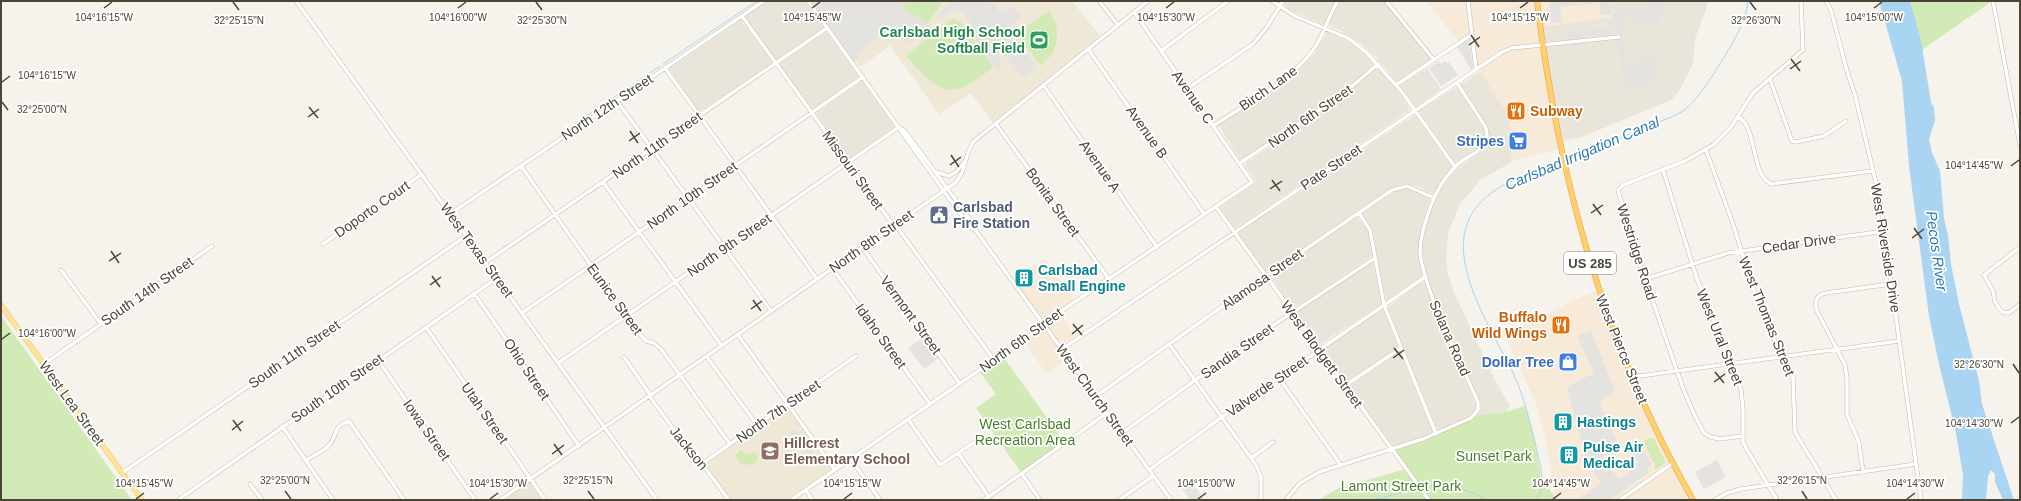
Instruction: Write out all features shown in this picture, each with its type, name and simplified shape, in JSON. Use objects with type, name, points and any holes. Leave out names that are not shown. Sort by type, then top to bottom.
[{"type":"highway","name":"West Pierce Street","points":[[1538,1],[1542,45],[1564,167],[1574,210],[1599,290],[1632,377],[1673,463],[1693,500]]},
{"type":"main road","name":"West Lea Street","points":[[1,305],[142,500]]},
{"type":"street","name":"West Texas Street","points":[[296,1],[657,500]]},
{"type":"street","name":"North 12th Street","points":[[450,214],[764,1]]},
{"type":"street","name":"West Church Street","points":[[808,1],[971,228],[976,231]]},
{"type":"street","points":[[1099,1],[1118,25]]},
{"type":"street","name":"North 8th Street","points":[[500,500],[738,336],[832,268],[948,188],[959,178],[965,160],[974,141],[1148,1]]},
{"type":"street","points":[[1161,51],[1228,1]]},
{"type":"street","points":[[1272,1],[1301,19],[1353,41],[1378,64],[1396,85],[1455,167]]},
{"type":"street","points":[[1188,88],[1254,44],[1267,27],[1283,1]]},
{"type":"street","name":"Birch Lane","points":[[1213,126],[1272,87],[1301,65],[1317,44],[1338,1]]},
{"type":"street","points":[[1386,1],[1434,60]]},
{"type":"street","points":[[1468,1],[1476,69]]},
{"type":"street","name":"Westridge Road","points":[[1742,436],[1718,439],[1704,433],[1688,400],[1645,280],[1624,217],[1618,190],[1623,185],[1663,170],[1706,150],[1724,135],[1738,117],[1749,98],[1803,50],[1802,1]]},
{"type":"street","name":"West Riverside Drive","points":[[1826,1],[1831,10],[1855,95],[1873,171],[1885,231],[1921,500]]},
{"type":"street","points":[[1993,1],[2020,145]]},
{"type":"street","name":"Avenue C","points":[[1134,12],[1252,182]]},
{"type":"street","name":"Missouri Street","points":[[742,16],[775,64],[994,360]]},
{"type":"street","name":"North 11th Street","points":[[486,262],[827,28]]},
{"type":"street","points":[[1396,85],[1471,35]]},
{"type":"street","name":"Pate Street","points":[[1062,349],[1476,69],[1512,48],[1619,37]]},
{"type":"street","name":"Avenue B","points":[[1088,50],[1204,214]]},
{"type":"street","name":"North 6th Street","points":[[1240,163],[1343,94],[1378,64]]},
{"type":"street","points":[[665,68],[817,279]]},
{"type":"street","name":"North 10th Street","points":[[522,313],[863,77]]},
{"type":"street","points":[[1770,79],[1792,141],[1796,142],[1824,136],[1846,122]]},
{"type":"street","name":"Solana Road","points":[[1286,500],[1306,480],[1319,472],[1436,434],[1473,416],[1479,406],[1440,318],[1425,277],[1421,258],[1423,228],[1434,198],[1455,167],[1481,149],[1485,145],[1488,136],[1483,123],[1457,83]]},
{"type":"street","name":"Avenue A","points":[[1044,86],[1157,247]]},
{"type":"street","points":[[617,101],[771,311]]},
{"type":"street","points":[[1738,117],[1747,128],[1762,176],[1769,183],[1774,184],[1873,171]]},
{"type":"street","name":"Bonita Street","points":[[996,124],[1109,279]]},
{"type":"street","name":"West Church Street","points":[[899,127],[905,131],[948,188],[974,225],[976,231],[1171,500]]},
{"type":"street","name":"North 9th Street","points":[[558,363],[899,127]]},
{"type":"street","name":"West Thomas Street","points":[[1706,150],[1732,222],[1740,250],[1768,325],[1794,381],[1795,432],[1836,500]]},
{"type":"street","points":[[936,172],[949,176],[956,172],[965,160]]},
{"type":"street","name":"Eunice Street","points":[[520,166],[627,316],[646,341],[659,347],[730,444]]},
{"type":"street","name":"West Ural Street","points":[[1663,170],[1692,263],[1742,394],[1742,436],[1747,452],[1777,500]]},
{"type":"street","name":"Doporto Court","points":[[323,244],[422,174]]},
{"type":"street","points":[[603,182],[722,346]]},
{"type":"street","name":"North 6th Street","points":[[791,500],[1041,328],[1044,324],[1109,279],[1252,182]]},
{"type":"street","name":"Alamosa Street","points":[[1096,396],[1266,276],[1392,190],[1400,187],[1414,188],[1434,198]]},
{"type":"street","name":"West Blodgett Street","points":[[1216,207],[1429,500]]},
{"type":"street","points":[[1359,213],[1370,230],[1374,258],[1384,305],[1436,434]]},
{"type":"street","name":"Cedar Drive","points":[[1645,280],[1692,263],[1740,250],[1885,231]]},
{"type":"street","name":"South 11th Street","points":[[122,473],[466,236]]},
{"type":"street","name":"South 14th Street","points":[[44,364],[212,246]]},
{"type":"street","name":"Vermont Street","points":[[862,247],[960,384]]},
{"type":"street","points":[[2020,248],[1984,275],[1993,291],[1994,302],[2002,312],[2009,313],[2020,304]]},
{"type":"street","name":"Sandia Street","points":[[1122,433],[1292,312],[1374,258]]},
{"type":"street","name":"Idaho Street","points":[[832,268],[930,404]]},
{"type":"street","points":[[61,270],[101,324]]},
{"type":"street","name":"Valverde Street","points":[[1149,470],[1319,349],[1425,277]]},
{"type":"street","name":"South 10th Street","points":[[178,500],[496,278]]},
{"type":"street","points":[[1863,472],[1859,443],[1847,414],[1846,372],[1837,349],[1816,307],[1818,296],[1826,293],[1891,284]]},
{"type":"street","name":"Ohio Street","points":[[474,293],[579,446]]},
{"type":"street","name":"Utah Street","points":[[426,327],[545,500]]},
{"type":"street","points":[[738,336],[835,470]]},
{"type":"street","points":[[1632,377],[1899,341]]},
{"type":"street","points":[[1169,344],[1251,458],[1261,477],[1261,500]]},
{"type":"street","points":[[1346,385],[1401,348]]},
{"type":"street","name":"North 7th Street","points":[[700,465],[856,356]]},
{"type":"street","name":"Jackson","points":[[624,357],[700,465],[705,468],[729,500]]},
{"type":"street","points":[[707,357],[757,425]]},
{"type":"street","name":"Iowa Street","points":[[378,360],[475,500]]},
{"type":"street","points":[[1279,378],[1340,464]]},
{"type":"street","points":[[984,500],[1108,413]]},
{"type":"street","points":[[908,419],[939,464],[973,443]]},
{"type":"street","points":[[306,460],[330,444],[339,425],[349,421],[404,500]]},
{"type":"street","points":[[282,426],[333,500]]},
{"type":"street","points":[[1251,458],[1273,442]]},
{"type":"street","points":[[958,453],[989,497]]},
{"type":"street","points":[[851,459],[880,500]]},
{"type":"street","points":[[1620,500],[1673,463]]},
{"type":"street","points":[[1715,500],[1733,491],[1916,464]]},
{"type":"street","points":[[1022,474],[1040,500]]},
{"type":"street","points":[[1119,500],[1153,476]]},
{"type":"street","points":[[250,484],[262,500]]},
{"type":"street","points":[[806,490],[812,500]]},
{"type":"shaded area","points":[[768,1],[805,1],[824,28],[776,60],[746,18],[746,15]]},
{"type":"shaded area","points":[[808,1],[906,1],[902,7],[931,27],[910,43],[890,29],[866,46],[853,64]]},
{"type":"shaded area","points":[[814,1],[1072,1],[1100,36],[993,123],[971,93],[939,114],[890,46],[860,67]]},
{"type":"shaded area","points":[[958,1],[988,1],[997,5],[997,12],[1014,7],[1021,17],[1011,26],[1009,34],[1037,67],[1024,78],[999,49],[1001,76],[971,34],[972,33],[969,29],[973,26],[963,12],[953,9],[940,20],[937,16],[949,3]]},
{"type":"shaded area","points":[[1286,1],[1336,1],[1325,23],[1322,24],[1288,9],[1285,5]]},
{"type":"shaded area","points":[[1341,1],[1384,1],[1432,60],[1396,82],[1378,59],[1362,44],[1345,33],[1330,26],[1330,20]]},
{"type":"shaded area","points":[[1426,1],[1609,1],[1612,17],[1540,27],[1560,148],[1511,162],[1510,117],[1478,68],[1471,36],[1460,43]]},
{"type":"shaded area","points":[[1549,1],[1609,1],[1611,14],[1601,15],[1599,3],[1560,7],[1562,23],[1551,23]]},
{"type":"shaded area","points":[[1609,1],[1709,1],[1695,39],[1693,64],[1679,91],[1671,100],[1582,137],[1559,142],[1540,27],[1612,17]]},
{"type":"shaded area","points":[[1644,1],[1667,1],[1658,23],[1655,25],[1648,26],[1627,17],[1621,22],[1627,66],[1636,65],[1647,57],[1652,57],[1656,61],[1657,68],[1653,80],[1649,85],[1624,88],[1613,14],[1625,8],[1639,12]]},
{"type":"shaded area","points":[[741,20],[771,60],[772,64],[699,112],[669,69]]},
{"type":"shaded area","points":[[1594,28],[1607,28],[1610,29],[1613,34],[1565,39],[1565,33]]},
{"type":"shaded area","points":[[826,31],[859,77],[813,109],[779,64]]},
{"type":"shaded area","points":[[1327,32],[1354,44],[1373,62],[1372,67],[1327,103],[1244,159],[1240,159],[1218,125],[1300,69],[1315,53]]},
{"type":"shaded area","points":[[1469,39],[1473,67],[1471,70],[1457,47]]},
{"type":"shaded area","points":[[1439,61],[1441,64],[1445,61],[1447,63],[1449,62],[1458,75],[1441,86],[1429,68]]},
{"type":"shaded area","points":[[1378,68],[1397,89],[1410,110],[1237,227],[1233,227],[1220,207],[1255,183],[1256,181],[1245,166],[1246,163],[1338,100]]},
{"type":"shaded area","points":[[1427,68],[1441,89],[1416,107],[1400,85]]},
{"type":"shaded area","points":[[1480,71],[1510,117],[1511,159],[1510,163],[1481,179],[1460,204],[1448,233],[1446,260],[1448,274],[1455,295],[1497,384],[1510,405],[1506,412],[1477,416],[1481,408],[1481,404],[1434,299],[1425,268],[1422,247],[1430,211],[1441,189],[1455,171],[1484,149],[1488,143],[1489,131],[1487,125],[1460,85]]},
{"type":"shaded area","points":[[862,81],[895,127],[849,159],[816,113]]},
{"type":"shaded area","points":[[1457,87],[1485,131],[1485,139],[1481,146],[1455,163],[1419,111]]},
{"type":"shaded area","points":[[1415,115],[1452,167],[1433,194],[1414,185],[1403,184],[1393,187],[1269,271],[1265,272],[1238,233]]},
{"type":"shaded area","points":[[1398,189],[1411,189],[1430,199],[1420,231],[1419,248],[1422,276],[1386,301],[1377,261],[1374,233],[1362,213]]},
{"type":"shaded area","points":[[1357,217],[1369,232],[1372,256],[1293,309],[1270,275]]},
{"type":"shaded area","points":[[1045,259],[1075,302],[1059,313],[1077,338],[1062,349],[1069,358],[1047,374],[1023,340],[1041,328],[1043,324],[1012,281]]},
{"type":"shaded area","points":[[1371,262],[1373,263],[1382,304],[1319,345],[1296,313]]},
{"type":"shaded area","points":[[1422,282],[1425,283],[1441,326],[1476,405],[1474,413],[1470,416],[1440,430],[1437,429],[1403,349],[1388,307]]},
{"type":"shaded area","points":[[1599,290],[1632,377],[1693,500],[1557,500],[1555,496],[1545,437],[1536,404],[1505,335],[1581,297]]},
{"type":"shaded area","points":[[1381,309],[1384,310],[1399,348],[1346,382],[1322,350]]},
{"type":"shaded area","points":[[1591,330],[1615,391],[1599,402],[1619,445],[1597,461],[1605,473],[1611,469],[1619,479],[1637,466],[1638,462],[1630,451],[1640,443],[1652,465],[1648,468],[1648,473],[1610,500],[1578,500],[1601,483],[1586,461],[1567,387],[1594,373],[1577,336]]},
{"type":"shaded area","points":[[924,337],[939,358],[924,369],[908,348]]},
{"type":"shaded area","points":[[1400,352],[1433,432],[1431,434],[1393,446],[1349,386]]},
{"type":"shaded area","name":"Hillcrest Elementary School","points":[[788,404],[835,470],[791,500],[729,500],[700,465]]},
{"type":"shaded area","points":[[790,430],[797,430],[817,458],[810,459]]},
{"type":"shaded area","points":[[1717,460],[1726,477],[1704,489],[1695,472]]},
{"type":"shaded area","points":[[1189,479],[1204,500],[1190,500],[1180,485]]},
{"type":"shaded area","points":[[530,482],[543,500],[504,500]]},
{"type":"green space","points":[[906,1],[943,1],[928,24],[902,7]]},
{"type":"green space","points":[[1910,1],[1992,1],[1922,50]]},
{"type":"green space","name":"Carlsbad High School Softball Field","points":[[1049,11],[1056,25],[1057,40],[1052,53],[1041,65],[1018,37],[1019,32]]},
{"type":"green space","points":[[952,19],[961,22],[993,67],[966,86],[956,89],[946,89],[937,86],[928,79],[906,56]]},
{"type":"green space","points":[[1,316],[132,500],[1,500]]},
{"type":"green space","name":"West Carlsbad Recreation Area","points":[[1002,355],[1065,443],[1022,474],[976,408],[996,394],[979,371]]},
{"type":"green space","name":"Sunset Park","points":[[1525,406],[1534,438],[1541,477],[1557,500],[1318,500],[1339,488],[1406,469],[1392,449],[1418,441],[1473,416],[1506,412]]},
{"type":"green space","points":[[1650,438],[1654,439],[1665,461],[1664,464],[1655,470],[1655,463],[1648,453],[1644,441]]},
{"type":"green space","points":[[741,450],[746,454],[754,452],[758,456],[757,461],[753,464],[742,465],[735,455]]},
{"type":"water","name":"Pecos River","points":[[1879,1],[1910,1],[1921,41],[1935,120],[1929,139],[1932,153],[1940,171],[1944,218],[1959,304],[1979,381],[1982,404],[2014,500],[2003,500],[1995,482],[1995,474],[1991,470],[1988,476],[1986,500],[1962,500],[1963,475],[1956,433],[1929,316],[1909,166],[1902,81]]},
{"type":"waterway","points":[[663,64],[757,1]]},
{"type":"waterway","name":"Carlsbad Irrigation Canal","points":[[1567,160],[1682,112],[1704,89],[1728,51],[1741,27],[1748,1]]},
{"type":"waterway","points":[[562,133],[660,66]]},
{"type":"waterway","name":"Carlsbad Irrigation Canal","points":[[1536,500],[1541,489],[1542,476],[1529,417],[1518,384],[1473,291],[1465,266],[1464,242],[1469,219],[1484,199],[1492,192],[1511,181],[1562,162]]},
{"type":"waterway","name":"Carlsbad Irrigation Canal","points":[[1422,487],[1439,485],[1448,486],[1464,490],[1487,500]]},
{"type":"waterway","name":"Carlsbad Irrigation Canal","points":[[1374,500],[1419,488]]},
{"type":"place","name":"Carlsbad High School Softball Field","points":[[1039,40]]},
{"type":"place","name":"Subway","points":[[1516,111]]},
{"type":"place","name":"Stripes","points":[[1518,141]]},
{"type":"place","name":"Carlsbad Fire Station","points":[[939,215]]},
{"type":"place","name":"Carlsbad Small Engine","points":[[1024,278]]},
{"type":"place","name":"Buffalo Wild Wings","points":[[1561,325]]},
{"type":"place","name":"Dollar Tree","points":[[1568,362]]},
{"type":"place","name":"Hastings","points":[[1563,422]]},
{"type":"place","name":"Hillcrest Elementary School","points":[[770,451]]},
{"type":"place","name":"Pulse Air Medical","points":[[1569,455]]},
{"type":"park label","name":"Lamont Street Park","points":[[1401,486]]}]
